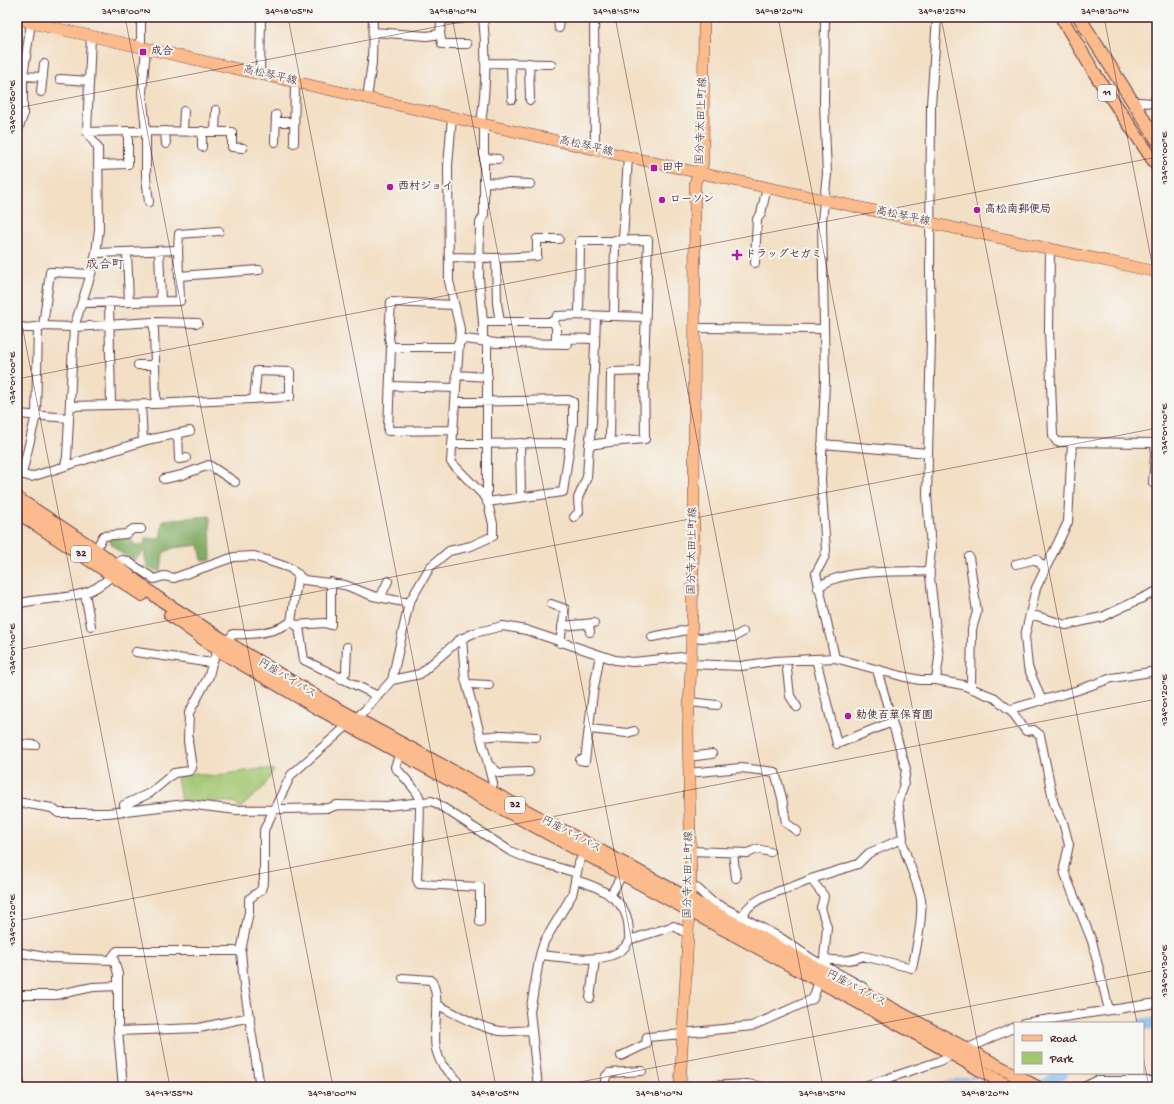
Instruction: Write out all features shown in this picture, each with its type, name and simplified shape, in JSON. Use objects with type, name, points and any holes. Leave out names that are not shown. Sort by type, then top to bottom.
[{"type":"highway","name":"11","points":[[1061,17],[1097,77],[1157,166]]},
{"type":"highway","points":[[1068,17],[1110,87],[1157,157]]},
{"type":"highway","points":[[1079,17],[1157,140]]},
{"type":"highway","name":"11","points":[[1086,17],[1157,129]]},
{"type":"highway","name":"円座バイパス","points":[[17,498],[96,550],[114,570]]},
{"type":"highway","name":"円座バイパス","points":[[17,512],[158,598],[222,646],[352,722],[400,753],[622,875],[690,905],[970,1048],[1014,1074]]},
{"type":"highway","name":"円座バイパス","points":[[352,722],[490,791],[690,905],[819,981],[1010,1087]]},
{"type":"highway","name":"円座バイパス","points":[[1014,1074],[1033,1085]]},
{"type":"main road","name":"高松琴平線","points":[[17,17],[31,23],[628,157],[1157,272]]},
{"type":"main road","name":"国分寺太田上町線","points":[[680,1087],[691,885],[688,757],[692,660],[695,183],[703,163],[704,17]]},
{"type":"street","points":[[141,17],[144,48],[142,92],[146,131],[146,177],[149,202]]},
{"type":"street","points":[[260,74],[261,17]]},
{"type":"street","points":[[367,98],[372,63],[374,17]]},
{"type":"street","points":[[461,17],[462,19],[444,19],[441,23],[440,34],[442,44],[467,44]]},
{"type":"street","points":[[260,1087],[244,985],[241,951],[249,912],[249,899],[261,890],[264,880],[264,830],[291,775],[352,722],[392,680],[410,603],[430,567],[456,548],[471,546],[493,536],[493,524],[487,500],[486,401],[488,377],[479,279],[480,223],[484,215],[483,124],[485,63],[483,17]]},
{"type":"street","points":[[558,17],[559,28]]},
{"type":"street","points":[[594,17],[595,149]]},
{"type":"street","points":[[825,17],[824,102],[827,174],[822,221],[825,380],[820,480],[826,550],[825,556],[816,573],[818,588],[835,658]]},
{"type":"street","points":[[936,680],[939,658],[930,571],[927,497],[931,338],[931,105],[937,17]]},
{"type":"street","points":[[17,132],[23,116],[20,102],[31,23]]},
{"type":"street","points":[[373,32],[427,36],[440,34]]},
{"type":"street","points":[[65,465],[67,457],[74,327],[91,274],[96,253],[99,229],[98,165],[96,144],[87,132],[91,36]]},
{"type":"street","points":[[485,63],[551,64]]},
{"type":"street","points":[[511,63],[512,99]]},
{"type":"street","points":[[530,63],[530,100]]},
{"type":"street","points":[[41,92],[44,64]]},
{"type":"street","points":[[24,76],[43,76]]},
{"type":"street","points":[[60,78],[89,81]]},
{"type":"street","points":[[294,144],[295,82]]},
{"type":"street","points":[[1139,102],[1151,102],[1157,99]]},
{"type":"street","points":[[183,131],[184,110]]},
{"type":"street","points":[[216,110],[216,131]]},
{"type":"street","points":[[452,117],[448,166],[449,282],[460,329],[455,388],[452,462],[487,500]]},
{"type":"street","points":[[275,142],[276,118],[294,122]]},
{"type":"street","points":[[98,165],[128,164],[128,131]]},
{"type":"street","points":[[165,131],[166,144]]},
{"type":"street","points":[[202,131],[202,147]]},
{"type":"street","points":[[87,132],[232,132],[232,147],[243,148]]},
{"type":"street","points":[[614,316],[619,240],[628,157]]},
{"type":"street","points":[[484,158],[498,159]]},
{"type":"street","points":[[484,182],[530,184]]},
{"type":"street","points":[[755,263],[757,219],[761,214],[767,187]]},
{"type":"street","points":[[82,303],[180,301],[178,250],[179,234],[219,231]]},
{"type":"street","points":[[449,257],[496,258],[537,256],[537,239],[559,239]]},
{"type":"street","points":[[579,315],[580,240],[648,240],[644,371],[645,439],[588,445]]},
{"type":"street","points":[[1050,248],[1048,330],[1053,436],[1057,442],[1157,443],[1153,483]]},
{"type":"street","points":[[96,253],[178,250]]},
{"type":"street","points":[[159,251],[161,302]]},
{"type":"street","points":[[127,252],[129,302]]},
{"type":"street","points":[[496,258],[497,303],[500,322]]},
{"type":"street","points":[[179,276],[258,270]]},
{"type":"street","points":[[43,326],[50,272],[91,274]]},
{"type":"street","points":[[109,302],[111,405]]},
{"type":"street","points":[[453,430],[388,431],[391,302],[454,305]]},
{"type":"street","points":[[553,322],[557,316],[579,315],[645,317]]},
{"type":"street","points":[[574,517],[579,512],[578,498],[586,484],[588,445],[592,423],[596,316]]},
{"type":"street","points":[[17,326],[26,328],[43,326],[74,327],[153,322],[198,323]]},
{"type":"street","points":[[153,322],[155,365],[154,404]]},
{"type":"street","points":[[483,322],[553,322]]},
{"type":"street","points":[[553,322],[556,327],[556,340]]},
{"type":"street","points":[[43,326],[38,329],[36,415],[20,474],[31,477],[143,441],[190,431]]},
{"type":"street","points":[[694,328],[823,329]]},
{"type":"street","points":[[391,347],[458,345],[465,339],[485,341],[595,339]]},
{"type":"street","points":[[556,340],[568,344]]},
{"type":"street","points":[[138,365],[155,365]]},
{"type":"street","points":[[70,406],[141,405],[154,404],[254,399],[290,397],[290,372],[257,371],[254,399]]},
{"type":"street","points":[[610,442],[612,372],[644,371]]},
{"type":"street","points":[[456,375],[488,377]]},
{"type":"street","points":[[390,386],[455,388]]},
{"type":"street","points":[[455,402],[568,400],[573,402],[570,442],[563,492],[521,498],[487,500]]},
{"type":"street","points":[[141,405],[143,441]]},
{"type":"street","points":[[17,414],[69,418]]},
{"type":"street","points":[[178,434],[179,459],[186,458]]},
{"type":"street","points":[[452,444],[570,442]]},
{"type":"street","points":[[1042,701],[1028,667],[1025,636],[1036,588],[1068,522],[1072,442]]},
{"type":"street","points":[[520,443],[521,498]]},
{"type":"street","points":[[822,444],[928,453]]},
{"type":"street","points":[[164,479],[209,466],[235,482]]},
{"type":"street","points":[[96,550],[103,536],[126,534],[133,529],[141,529]]},
{"type":"street","points":[[17,604],[39,599],[85,593],[100,586],[122,560],[127,561],[154,579],[164,576],[174,578],[234,557],[254,556],[281,564],[298,574],[304,580],[331,582],[345,585],[373,596],[381,596],[410,603]]},
{"type":"street","points":[[969,557],[977,612],[972,629],[972,689]]},
{"type":"street","points":[[1016,564],[1036,559],[1045,569]]},
{"type":"street","points":[[818,588],[829,580],[862,573],[930,571]]},
{"type":"street","points":[[294,623],[298,574]]},
{"type":"street","points":[[381,596],[388,581]]},
{"type":"street","points":[[126,811],[124,805],[150,793],[174,773],[189,771],[192,768],[188,740],[190,713],[209,676],[212,663],[222,646],[232,634],[263,633],[294,623],[324,623],[331,625],[331,582]]},
{"type":"street","points":[[1030,614],[1066,625],[1102,616],[1157,591]]},
{"type":"street","points":[[85,593],[91,626]]},
{"type":"street","points":[[551,604],[565,610],[560,643]]},
{"type":"street","points":[[294,623],[299,627],[304,660],[378,696]]},
{"type":"street","points":[[392,680],[420,674],[462,638],[502,626],[526,630],[560,643],[615,660],[633,662],[692,660],[741,666],[835,658],[920,680],[936,680],[972,689],[995,698],[1010,709],[1026,731],[1034,730],[1040,735],[1054,804],[1064,822],[1069,845],[1064,874],[1092,941],[1109,1010]]},
{"type":"street","points":[[562,626],[591,626]]},
{"type":"street","points":[[652,637],[692,633],[734,637],[743,632]]},
{"type":"street","points":[[462,638],[467,684],[493,784],[490,791]]},
{"type":"street","points":[[341,679],[346,672],[347,647]]},
{"type":"street","points":[[136,652],[212,663]]},
{"type":"street","points":[[580,760],[585,761],[590,729],[593,693],[600,655]]},
{"type":"street","points":[[816,659],[837,744],[892,722]]},
{"type":"street","points":[[786,661],[790,696],[796,707]]},
{"type":"street","points":[[812,879],[824,896],[821,908],[827,927],[824,958],[830,960],[858,959],[864,956],[912,968],[916,949],[921,900],[912,866],[902,842],[898,801],[903,788],[906,769],[877,670]]},
{"type":"street","points":[[1010,709],[1042,701],[1112,678],[1157,671]]},
{"type":"street","points":[[467,684],[489,685]]},
{"type":"street","points":[[690,702],[717,705]]},
{"type":"street","points":[[590,729],[627,733],[634,731]]},
{"type":"street","points":[[482,737],[502,735],[536,737]]},
{"type":"street","points":[[17,744],[35,745]]},
{"type":"street","points":[[400,753],[396,767],[421,802],[418,824],[417,880],[419,884],[480,887],[480,922]]},
{"type":"street","points":[[688,757],[712,754]]},
{"type":"street","points":[[488,764],[498,773],[530,772]]},
{"type":"street","points":[[688,774],[741,768],[775,772],[782,798],[786,823],[797,831]]},
{"type":"street","points":[[17,802],[52,808],[58,813],[126,811],[186,804],[237,810],[329,808],[337,805],[387,806],[421,802],[436,803],[510,851],[576,876],[597,888],[616,901],[627,917],[629,940],[627,945],[619,952],[595,960],[540,955]]},
{"type":"street","points":[[742,917],[744,912],[761,899],[812,879],[858,864],[869,853],[902,839]]},
{"type":"street","points":[[690,851],[748,853],[757,849],[770,852]]},
{"type":"street","points":[[733,853],[736,878]]},
{"type":"street","points":[[538,1087],[530,1012],[540,955],[544,942],[572,895],[576,876],[584,854]]},
{"type":"street","points":[[610,896],[622,875]]},
{"type":"street","points":[[691,885],[712,901],[781,938],[812,959],[970,1048]]},
{"type":"street","points":[[629,940],[674,926],[688,934]]},
{"type":"street","points":[[122,1087],[118,1031],[118,974],[113,956],[117,951],[241,951]]},
{"type":"street","points":[[17,952],[50,958],[114,960]]},
{"type":"street","points":[[590,998],[595,960]]},
{"type":"street","points":[[404,978],[431,980],[434,984],[437,999],[434,1024],[437,1050],[441,1062],[445,1068],[454,1075],[459,1087]]},
{"type":"street","points":[[621,1056],[646,1044],[647,1036],[683,1034],[752,1026],[813,999],[819,981]]},
{"type":"street","points":[[17,995],[55,995],[93,987],[118,986]]},
{"type":"street","points":[[1043,1021],[1157,1003]]},
{"type":"street","points":[[436,1004],[466,1019],[493,1029],[501,1031],[532,1030]]},
{"type":"street","points":[[118,1031],[199,1028],[250,1017]]},
{"type":"street","points":[[863,1087],[918,1069],[970,1048],[1014,1027]]},
{"type":"street","points":[[604,1087],[606,1076],[609,1073],[642,1071]]},
{"type":"street","points":[[1108,1074],[1122,1083]]},
{"type":"street","points":[[17,1080],[22,1087]]},
{"type":"street","points":[[1084,1087],[1096,1081],[1122,1083],[1157,1081]]},
{"type":"street","points":[[688,1087],[748,1084],[760,1087]]},
{"type":"green space","points":[[210,516],[211,560],[202,560],[199,545],[173,548],[163,553],[161,572],[147,568],[144,551],[135,560],[120,552],[113,546],[108,538],[129,537],[135,545],[144,545],[146,538],[160,539],[163,520]]},
{"type":"green space","points":[[260,769],[274,770],[263,788],[240,808],[234,802],[181,801],[177,777],[195,773],[212,776]]},
{"type":"waterway","points":[[1144,1024],[1157,1023]]},
{"type":"waterway","points":[[1042,1087],[1061,1074]]},
{"type":"waterway","points":[[918,1087],[980,1076]]},
{"type":"place","name":"成合","points":[[143,52]]},
{"type":"place","name":"田中","points":[[654,168]]},
{"type":"place","name":"西村ジョイ","points":[[390,187]]},
{"type":"place","name":"ローソン","points":[[662,200]]},
{"type":"place","name":"高松南郵便局","points":[[977,210]]},
{"type":"place","name":"ドラッグセガミ","points":[[737,255]]},
{"type":"place","name":"勅使百華保育園","points":[[848,716]]},
{"type":"district","name":"成合町","points":[[105,265]]}]
